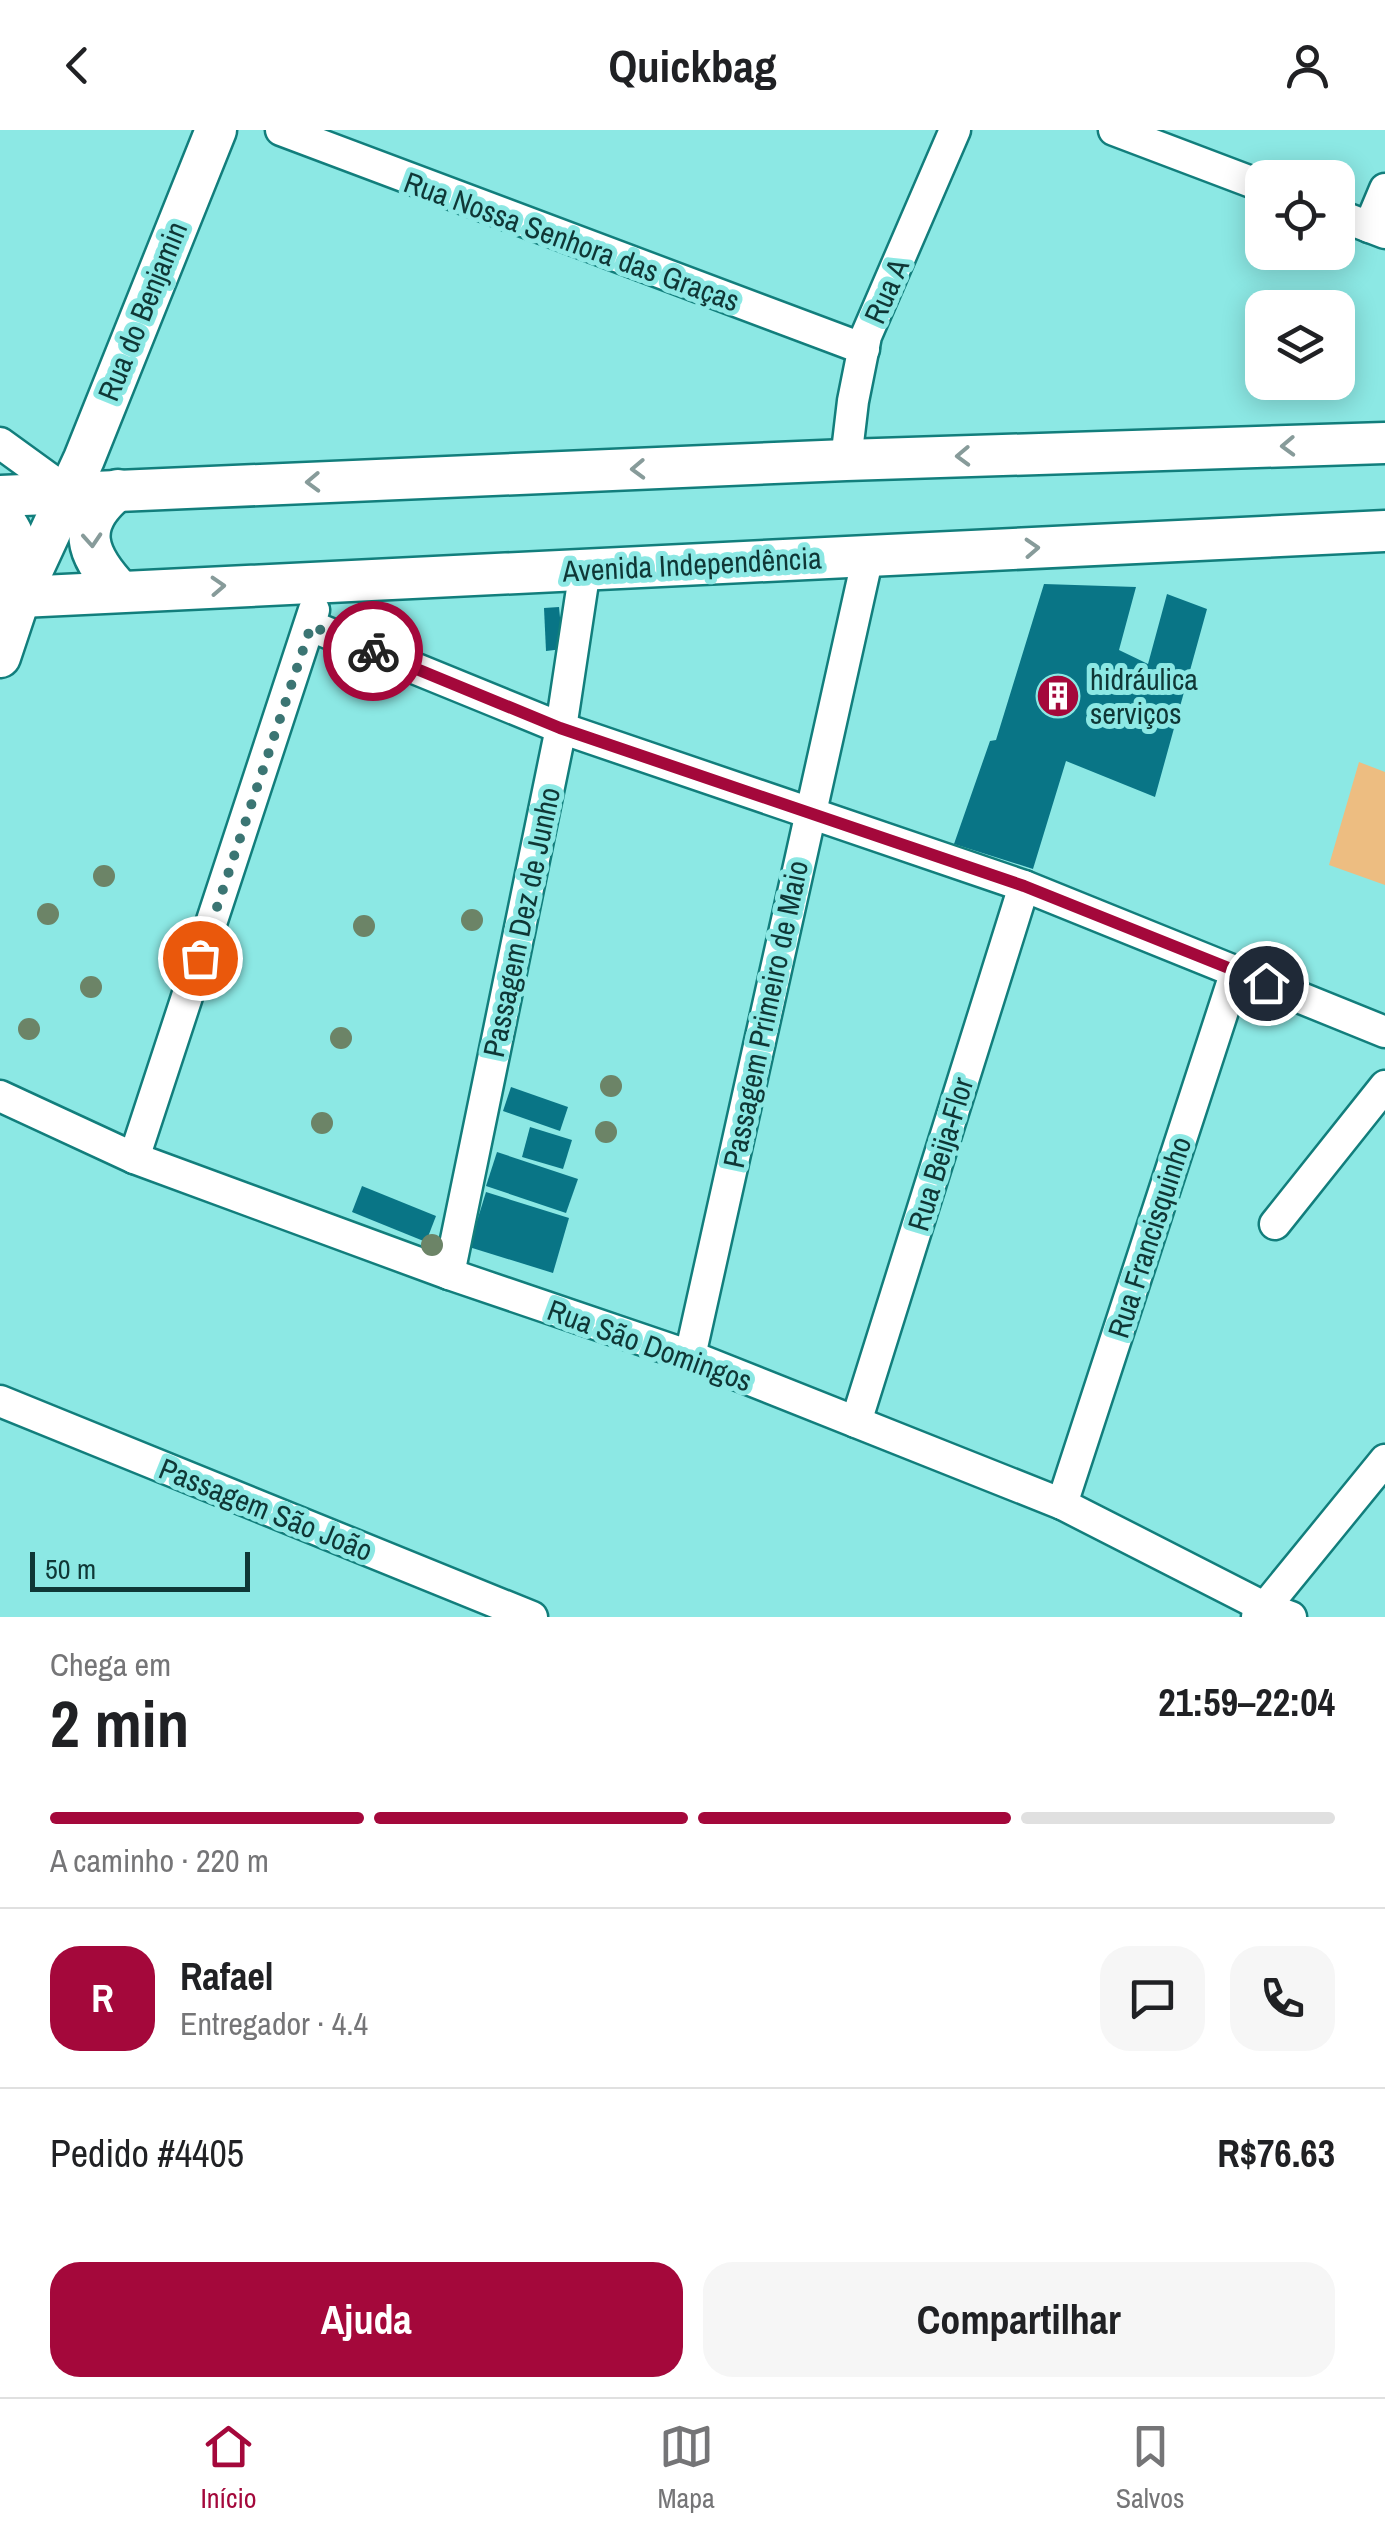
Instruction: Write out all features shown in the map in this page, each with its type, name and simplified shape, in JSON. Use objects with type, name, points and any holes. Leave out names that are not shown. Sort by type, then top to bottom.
[{"type":"main road","name":"Rua do Benjamin","points":[[7,592],[69,493],[216,130]]},
{"type":"main road","points":[[0,496],[846,460],[1385,443]]},
{"type":"main road","points":[[118,490],[102,502],[89,532],[92,555],[120,591]]},
{"type":"main road","points":[[0,516],[13,531],[18,550],[7,592],[0,657]]},
{"type":"main road","name":"Avenida Independência","points":[[7,592],[120,591],[868,556],[1375,540]]},
{"type":"street","name":"Rua Nossa Senhora das Graças","points":[[281,130],[336,154],[864,349]]},
{"type":"street","name":"Rua A","points":[[846,460],[866,336],[955,130]]},
{"type":"street","points":[[1114,130],[1245,180]]},
{"type":"street","points":[[1377,230],[1385,189]]},
{"type":"street","points":[[0,442],[69,493]]},
{"type":"street","name":"Passagem Primeiro de Maio","points":[[690,1356],[868,556]]},
{"type":"street","name":"Passagem Dez de Junho","points":[[450,1274],[560,728],[585,569]]},
{"type":"street","points":[[134,1158],[311,626],[321,581]]},
{"type":"street","points":[[311,626],[560,728],[1024,886],[1385,1032]]},
{"type":"street","name":"Rua Beija-Flor","points":[[856,1422],[1024,886]]},
{"type":"street","name":"Rua Francisquinho","points":[[1062,1504],[1236,971]]},
{"type":"street","points":[[1275,1224],[1385,1086]]},
{"type":"street","name":"Rua São Domingos","points":[[0,1096],[134,1158],[450,1274],[690,1356],[1062,1504],[1271,1614]]},
{"type":"street","name":"Passagem São João","points":[[0,1401],[532,1617]]},
{"type":"street","points":[[1271,1614],[1385,1460]]},
{"type":"shaded area","points":[[1359,762],[1385,772],[1385,885],[1329,865]]},
{"type":"building","name":"hidráulica serviços","points":[[1044,584],[1136,587],[1119,650],[1148,664],[1167,594],[1207,609],[1155,797],[1066,761],[1033,869],[954,844],[990,741],[996,740]]},
{"type":"building","points":[[559,607],[563,649],[546,651],[544,608]]},
{"type":"building","points":[[511,1087],[568,1107],[560,1131],[503,1111]]},
{"type":"building","points":[[530,1127],[572,1140],[563,1169],[522,1157]]},
{"type":"building","points":[[497,1152],[578,1179],[566,1213],[486,1186]]},
{"type":"building","points":[[362,1186],[436,1216],[426,1242],[352,1212]]},
{"type":"building","points":[[486,1192],[569,1218],[553,1273],[469,1247]]},
{"type":"way so far","points":[[200,958],[311,626],[373,651]]},
{"type":"place","name":"hidráulica serviços","points":[[1058,696]]},
{"type":"route","points":[[373,651],[560,728],[1024,886],[1266,983]]}]
